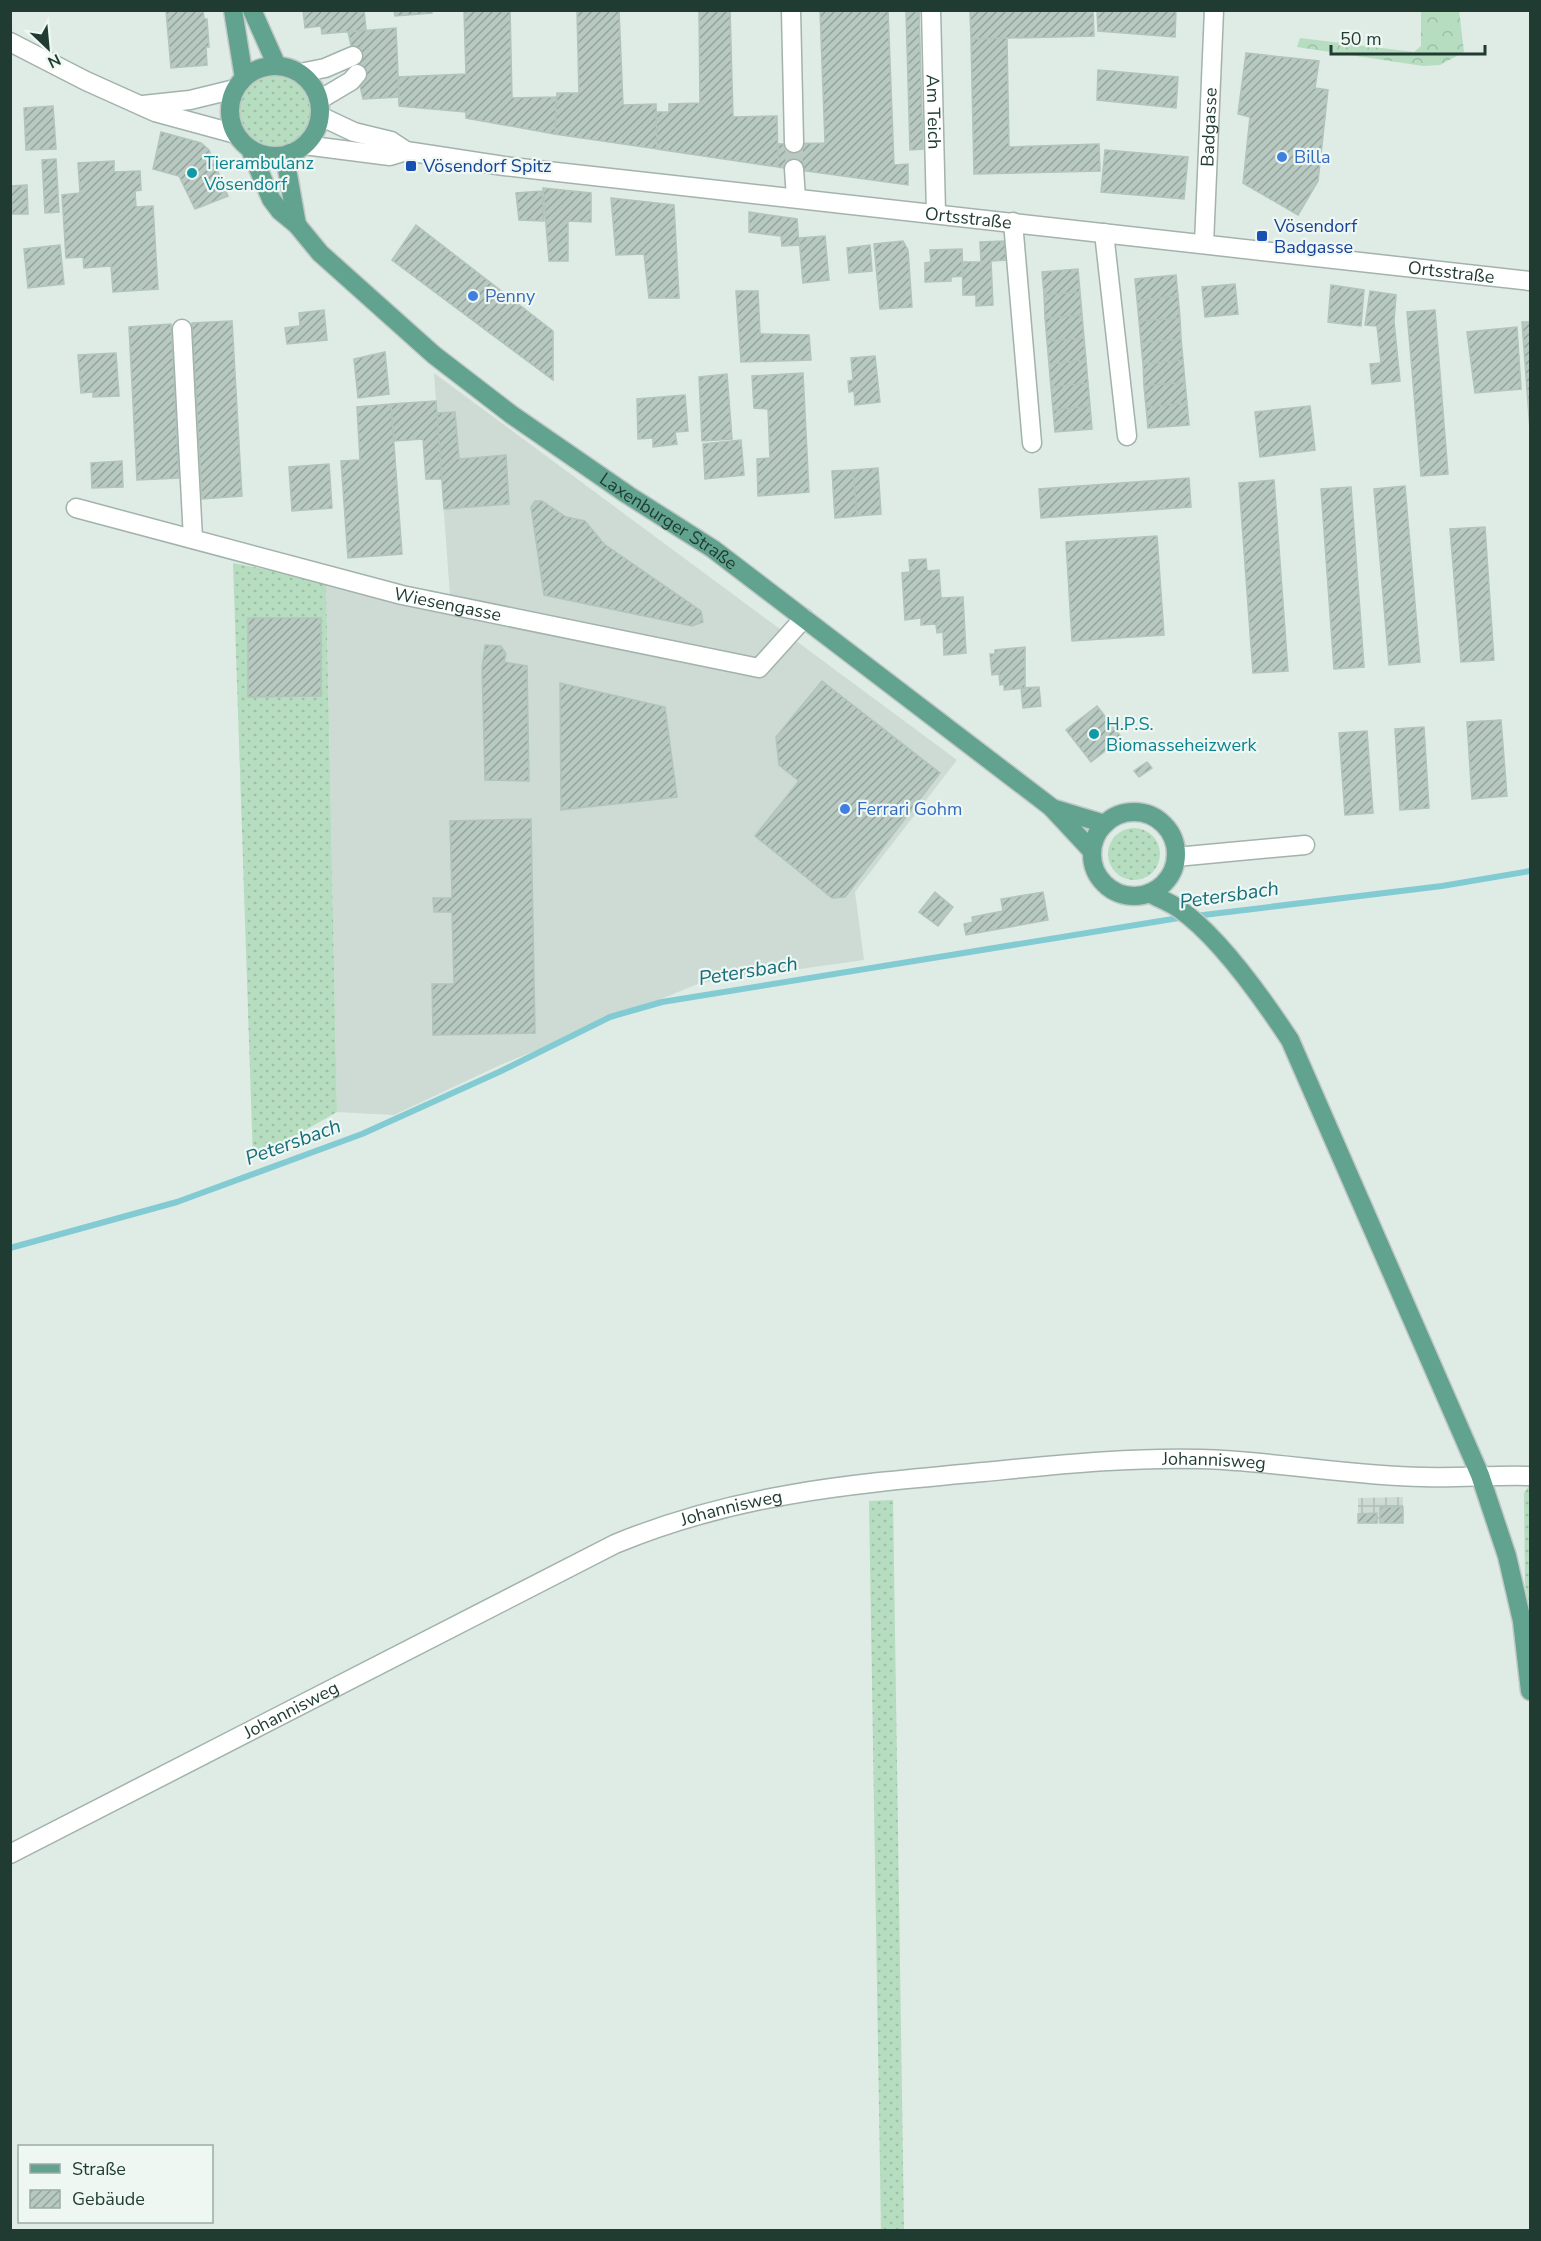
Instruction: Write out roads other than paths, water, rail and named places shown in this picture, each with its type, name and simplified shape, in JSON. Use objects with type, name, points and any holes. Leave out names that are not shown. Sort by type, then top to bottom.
[{"type":"main road","points":[[233,10],[239,84],[230,111],[236,134],[250,149],[265,155],[297,149],[315,132],[319,108],[312,85],[300,73],[276,66],[259,68],[239,84]]},
{"type":"main road","points":[[252,10],[276,66]]},
{"type":"main road","name":"Laxenburger Straße","points":[[250,149],[271,199],[280,211],[297,225],[320,253],[434,355],[522,422],[628,495],[713,549],[1051,807],[1092,851],[1098,875],[1109,888],[1124,895],[1149,893],[1179,909],[1205,933],[1249,983],[1290,1040],[1480,1475],[1507,1556],[1522,1621],[1530,1691]]},
{"type":"main road","name":"Laxenburger Straße","points":[[297,149],[287,169],[297,225]]},
{"type":"main road","name":"Laxenburger Straße","points":[[1051,807],[1105,824]]},
{"type":"main road","points":[[1092,851],[1096,836],[1105,824],[1117,816],[1131,812],[1154,816],[1166,826],[1173,837],[1176,857],[1170,877],[1161,887],[1149,893]]},
{"type":"main road","points":[[1170,877],[1179,909]]},
{"type":"street","points":[[791,10],[794,143]]},
{"type":"street","name":"Am Teich","points":[[931,10],[936,213]]},
{"type":"street","name":"Badgasse","points":[[1204,244],[1214,10]]},
{"type":"street","points":[[10,42],[155,112],[236,134]]},
{"type":"street","points":[[300,73],[355,65],[351,81],[319,108]]},
{"type":"street","points":[[143,105],[190,100],[239,84]]},
{"type":"street","name":"Ortsstraße","points":[[319,108],[354,132],[391,141],[406,151],[504,166],[1530,281]]},
{"type":"street","name":"Ortsstraße","points":[[297,149],[390,156],[406,151]]},
{"type":"street","points":[[795,170],[796,198]]},
{"type":"street","points":[[1012,222],[1032,443]]},
{"type":"street","points":[[1104,232],[1127,436]]},
{"type":"street","points":[[182,329],[193,539]]},
{"type":"street","name":"Wiesengasse","points":[[76,508],[402,595],[759,668],[804,618]]},
{"type":"street","points":[[1176,857],[1305,844]]},
{"type":"street","name":"Johannisweg","points":[[10,1854],[615,1544],[658,1526],[707,1512],[791,1492],[855,1484],[1146,1458],[1204,1459],[1423,1477],[1530,1476]]},
{"type":"waterway","name":"Petersbach","points":[[1195,916],[1442,886],[1530,871]]},
{"type":"waterway","name":"Petersbach","points":[[10,1248],[177,1202],[362,1134],[499,1072],[610,1017],[662,1002],[1185,917]]},
{"type":"tunnel","points":[[794,143],[794,169]]},
{"type":"place","name":"Billa","points":[[1282,157]]},
{"type":"place","name":"Vösendorf Spitz","points":[[411,166]]},
{"type":"place","name":"Tierambulanz Vösendorf","points":[[192,173]]},
{"type":"place","name":"Vösendorf Badgasse","points":[[1262,236]]},
{"type":"place","name":"Penny","points":[[473,296]]},
{"type":"place","name":"H.P.S. Biomasseheizwerk","points":[[1094,734]]},
{"type":"place","name":"Ferrari Gohm","points":[[845,809]]}]
